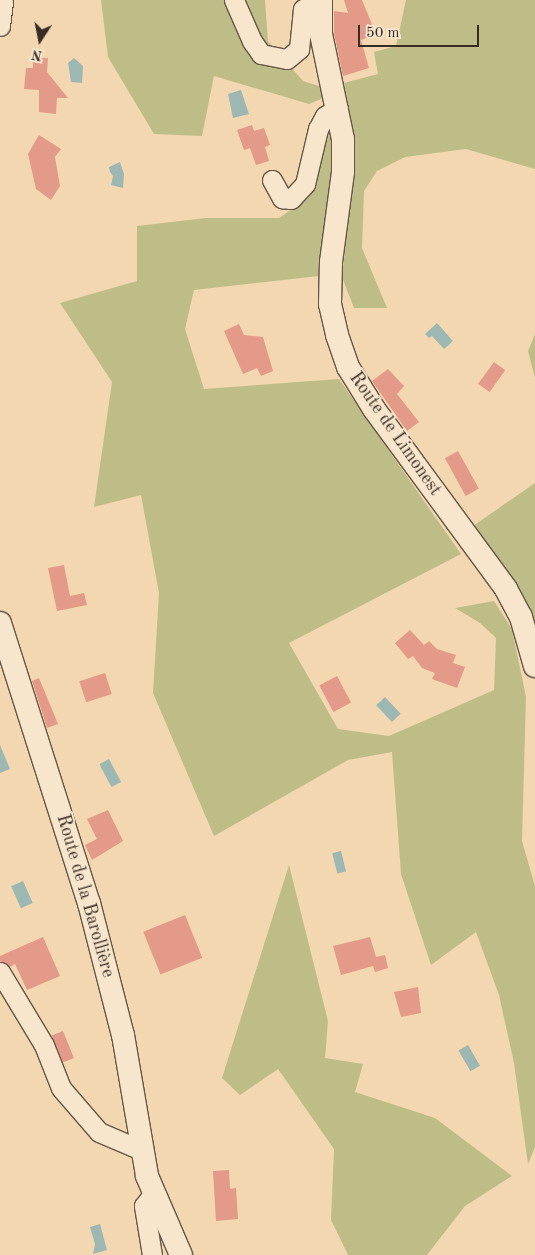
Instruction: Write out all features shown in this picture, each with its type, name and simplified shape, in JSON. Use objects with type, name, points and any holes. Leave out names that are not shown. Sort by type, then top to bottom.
[{"type":"street","points":[[0,26],[3,0]]},
{"type":"street","points":[[234,0],[252,41],[261,54],[287,59],[299,49],[303,9],[321,2]]},
{"type":"street","name":"Route de Limonest","points":[[321,2],[321,34],[344,139],[343,172],[330,262],[330,304],[348,367],[374,409],[506,590],[522,618],[535,666]]},
{"type":"street","points":[[272,180],[282,198],[291,199],[305,184],[318,129],[325,116],[338,108]]},
{"type":"street","name":"Route de la Barollière","points":[[0,623],[89,903],[123,1035],[141,1150],[151,1184],[181,1255]]},
{"type":"street","points":[[0,972],[44,1045],[61,1088],[100,1132],[141,1150]]},
{"type":"street","points":[[151,1184],[144,1206],[152,1255]]},
{"type":"shaded area","points":[[101,0],[265,0],[268,41],[303,81],[322,87],[326,97],[309,104],[214,76],[202,136],[154,134],[108,57]]},
{"type":"shaded area","points":[[406,0],[535,0],[535,169],[466,149],[405,157],[377,171],[364,191],[362,248],[387,308],[354,308],[342,277],[353,176],[352,126],[344,83],[378,74],[374,52],[396,46]]},
{"type":"shaded area","points":[[331,128],[334,174],[319,276],[194,290],[185,329],[204,389],[339,379],[461,554],[289,643],[338,729],[389,736],[494,690],[496,638],[480,623],[455,608],[494,601],[512,629],[526,697],[522,841],[535,886],[535,1147],[528,1164],[514,1063],[499,995],[476,932],[431,965],[401,874],[392,752],[348,760],[214,836],[153,693],[159,593],[141,495],[94,507],[112,382],[60,303],[137,281],[137,226],[206,218],[279,218],[308,198]]},
{"type":"shaded area","points":[[535,334],[535,378],[528,351]]},
{"type":"shaded area","points":[[535,483],[535,628],[473,526]]},
{"type":"shaded area","points":[[289,865],[328,1021],[325,1058],[363,1064],[355,1092],[435,1118],[512,1176],[465,1206],[427,1255],[348,1255],[331,1220],[334,1149],[278,1069],[240,1095],[222,1078]]},
{"type":"water","points":[[74,58],[83,66],[82,83],[71,82],[68,63]]},
{"type":"water","points":[[241,90],[249,114],[233,118],[228,94]]},
{"type":"water","points":[[120,162],[124,174],[123,188],[111,185],[113,176],[109,167]]},
{"type":"water","points":[[437,323],[453,341],[444,349],[432,336],[429,338],[425,334]]},
{"type":"water","points":[[385,697],[401,714],[392,722],[376,705]]},
{"type":"water","points":[[0,745],[10,769],[0,773]]},
{"type":"water","points":[[109,759],[121,782],[111,787],[99,764]]},
{"type":"water","points":[[341,851],[346,871],[337,874],[332,853]]},
{"type":"water","points":[[23,881],[33,903],[21,908],[11,886]]},
{"type":"water","points":[[468,1045],[480,1066],[470,1071],[458,1050]]},
{"type":"water","points":[[100,1224],[107,1250],[93,1254],[95,1244],[90,1227]]},
{"type":"building","points":[[344,0],[362,0],[376,34],[361,40],[369,68],[343,76],[334,33],[334,11],[348,13]]},
{"type":"building","points":[[33,58],[48,58],[47,72],[68,98],[57,98],[56,114],[39,112],[39,90],[24,89],[26,68],[33,68]]},
{"type":"building","points":[[252,125],[254,131],[264,128],[270,145],[265,147],[269,161],[256,165],[250,148],[244,150],[237,130]]},
{"type":"building","points":[[39,135],[61,149],[55,157],[60,186],[51,200],[36,189],[28,154]]},
{"type":"building","points":[[239,324],[244,335],[263,337],[273,371],[261,376],[257,368],[243,374],[224,331]]},
{"type":"building","points":[[494,362],[505,370],[489,392],[478,384]]},
{"type":"building","points":[[388,369],[404,386],[397,394],[419,422],[407,431],[372,381]]},
{"type":"building","points":[[458,451],[479,489],[466,496],[445,458]]},
{"type":"building","points":[[64,565],[70,596],[84,593],[87,605],[57,611],[48,568]]},
{"type":"building","points":[[410,630],[424,645],[429,641],[437,649],[456,655],[453,663],[465,667],[457,688],[432,679],[435,673],[422,668],[413,656],[408,659],[395,643]]},
{"type":"building","points":[[105,673],[112,694],[86,702],[79,681]]},
{"type":"building","points":[[337,676],[351,702],[333,712],[319,685]]},
{"type":"building","points":[[39,678],[58,724],[47,728],[32,681]]},
{"type":"building","points":[[108,810],[123,841],[92,860],[85,845],[97,839],[87,819]]},
{"type":"building","points":[[185,915],[202,958],[161,975],[143,932]]},
{"type":"building","points":[[43,937],[60,976],[27,990],[15,964],[10,967],[0,961],[0,956]]},
{"type":"building","points":[[370,937],[376,957],[385,955],[388,968],[375,972],[373,966],[341,975],[333,946]]},
{"type":"building","points":[[418,987],[421,1013],[401,1017],[394,992]]},
{"type":"building","points":[[63,1031],[74,1058],[63,1062],[52,1035]]},
{"type":"building","points":[[229,1170],[230,1189],[236,1188],[238,1219],[216,1221],[213,1171]]}]
